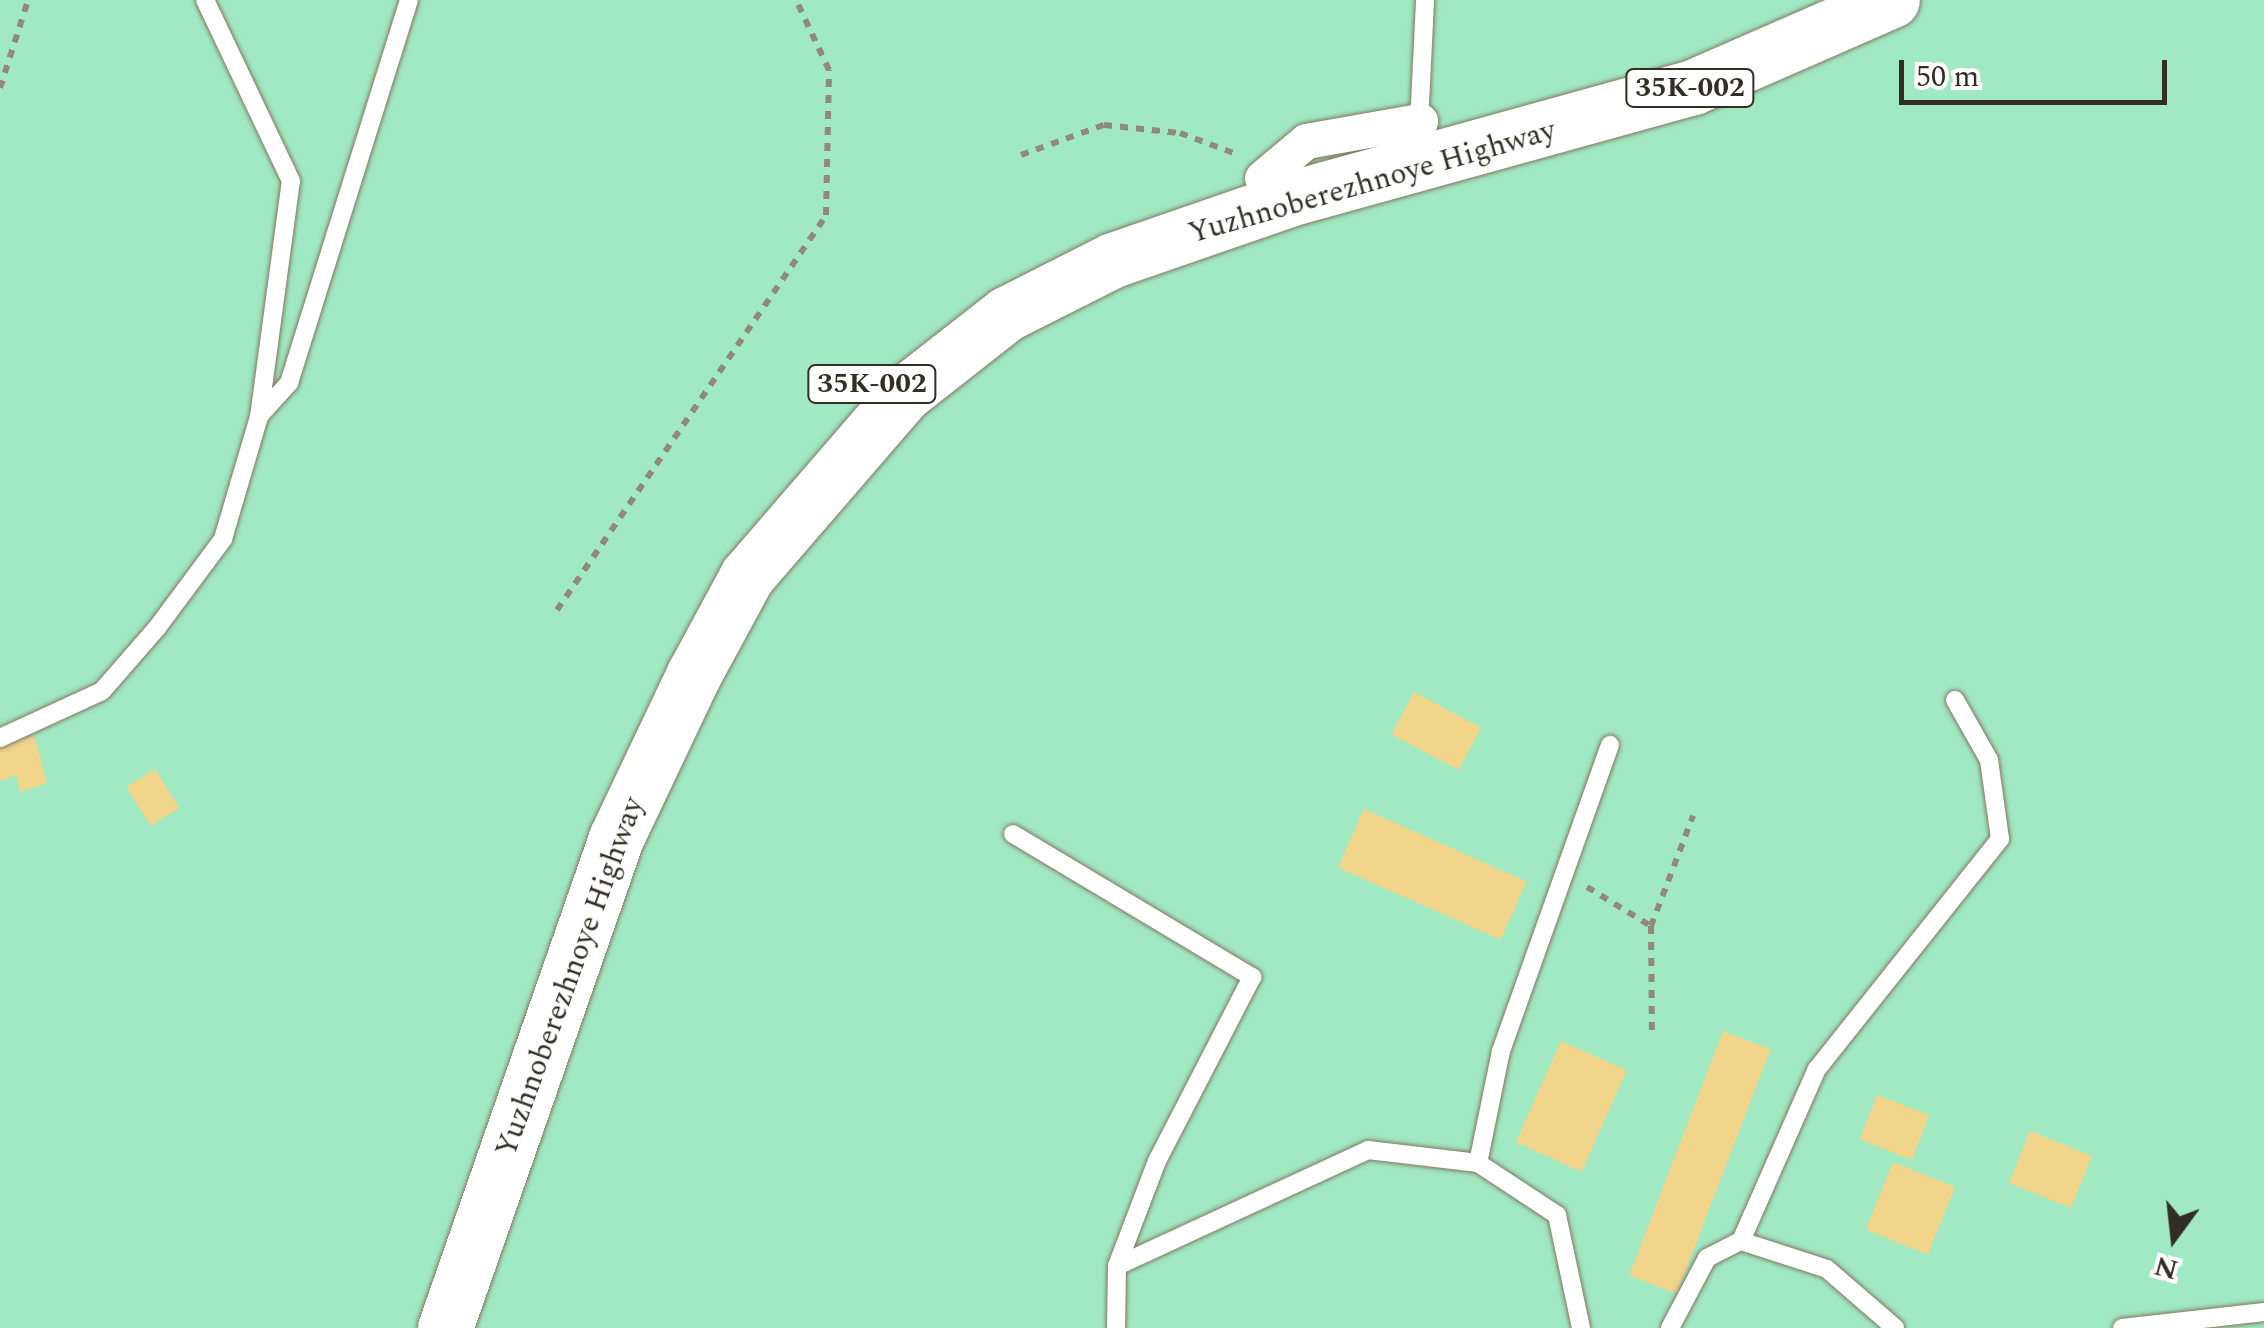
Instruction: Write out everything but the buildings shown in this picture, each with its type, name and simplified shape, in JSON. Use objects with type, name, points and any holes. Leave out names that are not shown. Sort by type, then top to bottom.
[{"type":"highway","name":"Yuzhnoberezhnoye Highway","points":[[413,1328],[596,820],[722,559],[795,464],[882,375],[982,302],[1085,245],[1268,173],[1417,145],[1614,94],[1850,0]]},
{"type":"highway","name":"Yuzhnoberezhnoye Highway","points":[[445,1328],[616,838],[748,576],[819,483],[904,394],[1006,314],[1113,260],[1338,186],[1417,145],[1479,152],[1693,87],[1892,0]]},
{"type":"lane","points":[[0,738],[102,691],[157,628],[223,539],[259,416],[291,180],[206,0]]},
{"type":"lane","points":[[259,416],[289,383],[410,0]]},
{"type":"lane","points":[[1417,145],[1426,0]]},
{"type":"lane","points":[[1670,1328],[1707,1258],[1741,1241],[1816,1069],[2000,839],[1988,760],[1955,700]]},
{"type":"lane","points":[[1478,1163],[1500,1051],[1610,745]]},
{"type":"lane","points":[[1013,834],[1252,977],[1157,1161],[1117,1266],[1116,1328]]},
{"type":"lane","points":[[1117,1266],[1368,1150],[1478,1163],[1557,1215],[1580,1328]]},
{"type":"lane","points":[[1741,1241],[1826,1268],[1896,1328]]},
{"type":"lane","points":[[2122,1328],[2264,1312]]},
{"type":"path","points":[[0,88],[28,0]]},
{"type":"path","points":[[558,610],[826,215],[829,70],[796,0]]},
{"type":"path","points":[[1021,156],[1104,125],[1180,133],[1268,173]]},
{"type":"path","points":[[1652,1035],[1651,926],[1693,816]]},
{"type":"path","points":[[1565,874],[1651,926]]},
{"type":"green space","points":[[0,0],[2264,0],[2264,1328],[0,1328]]}]
